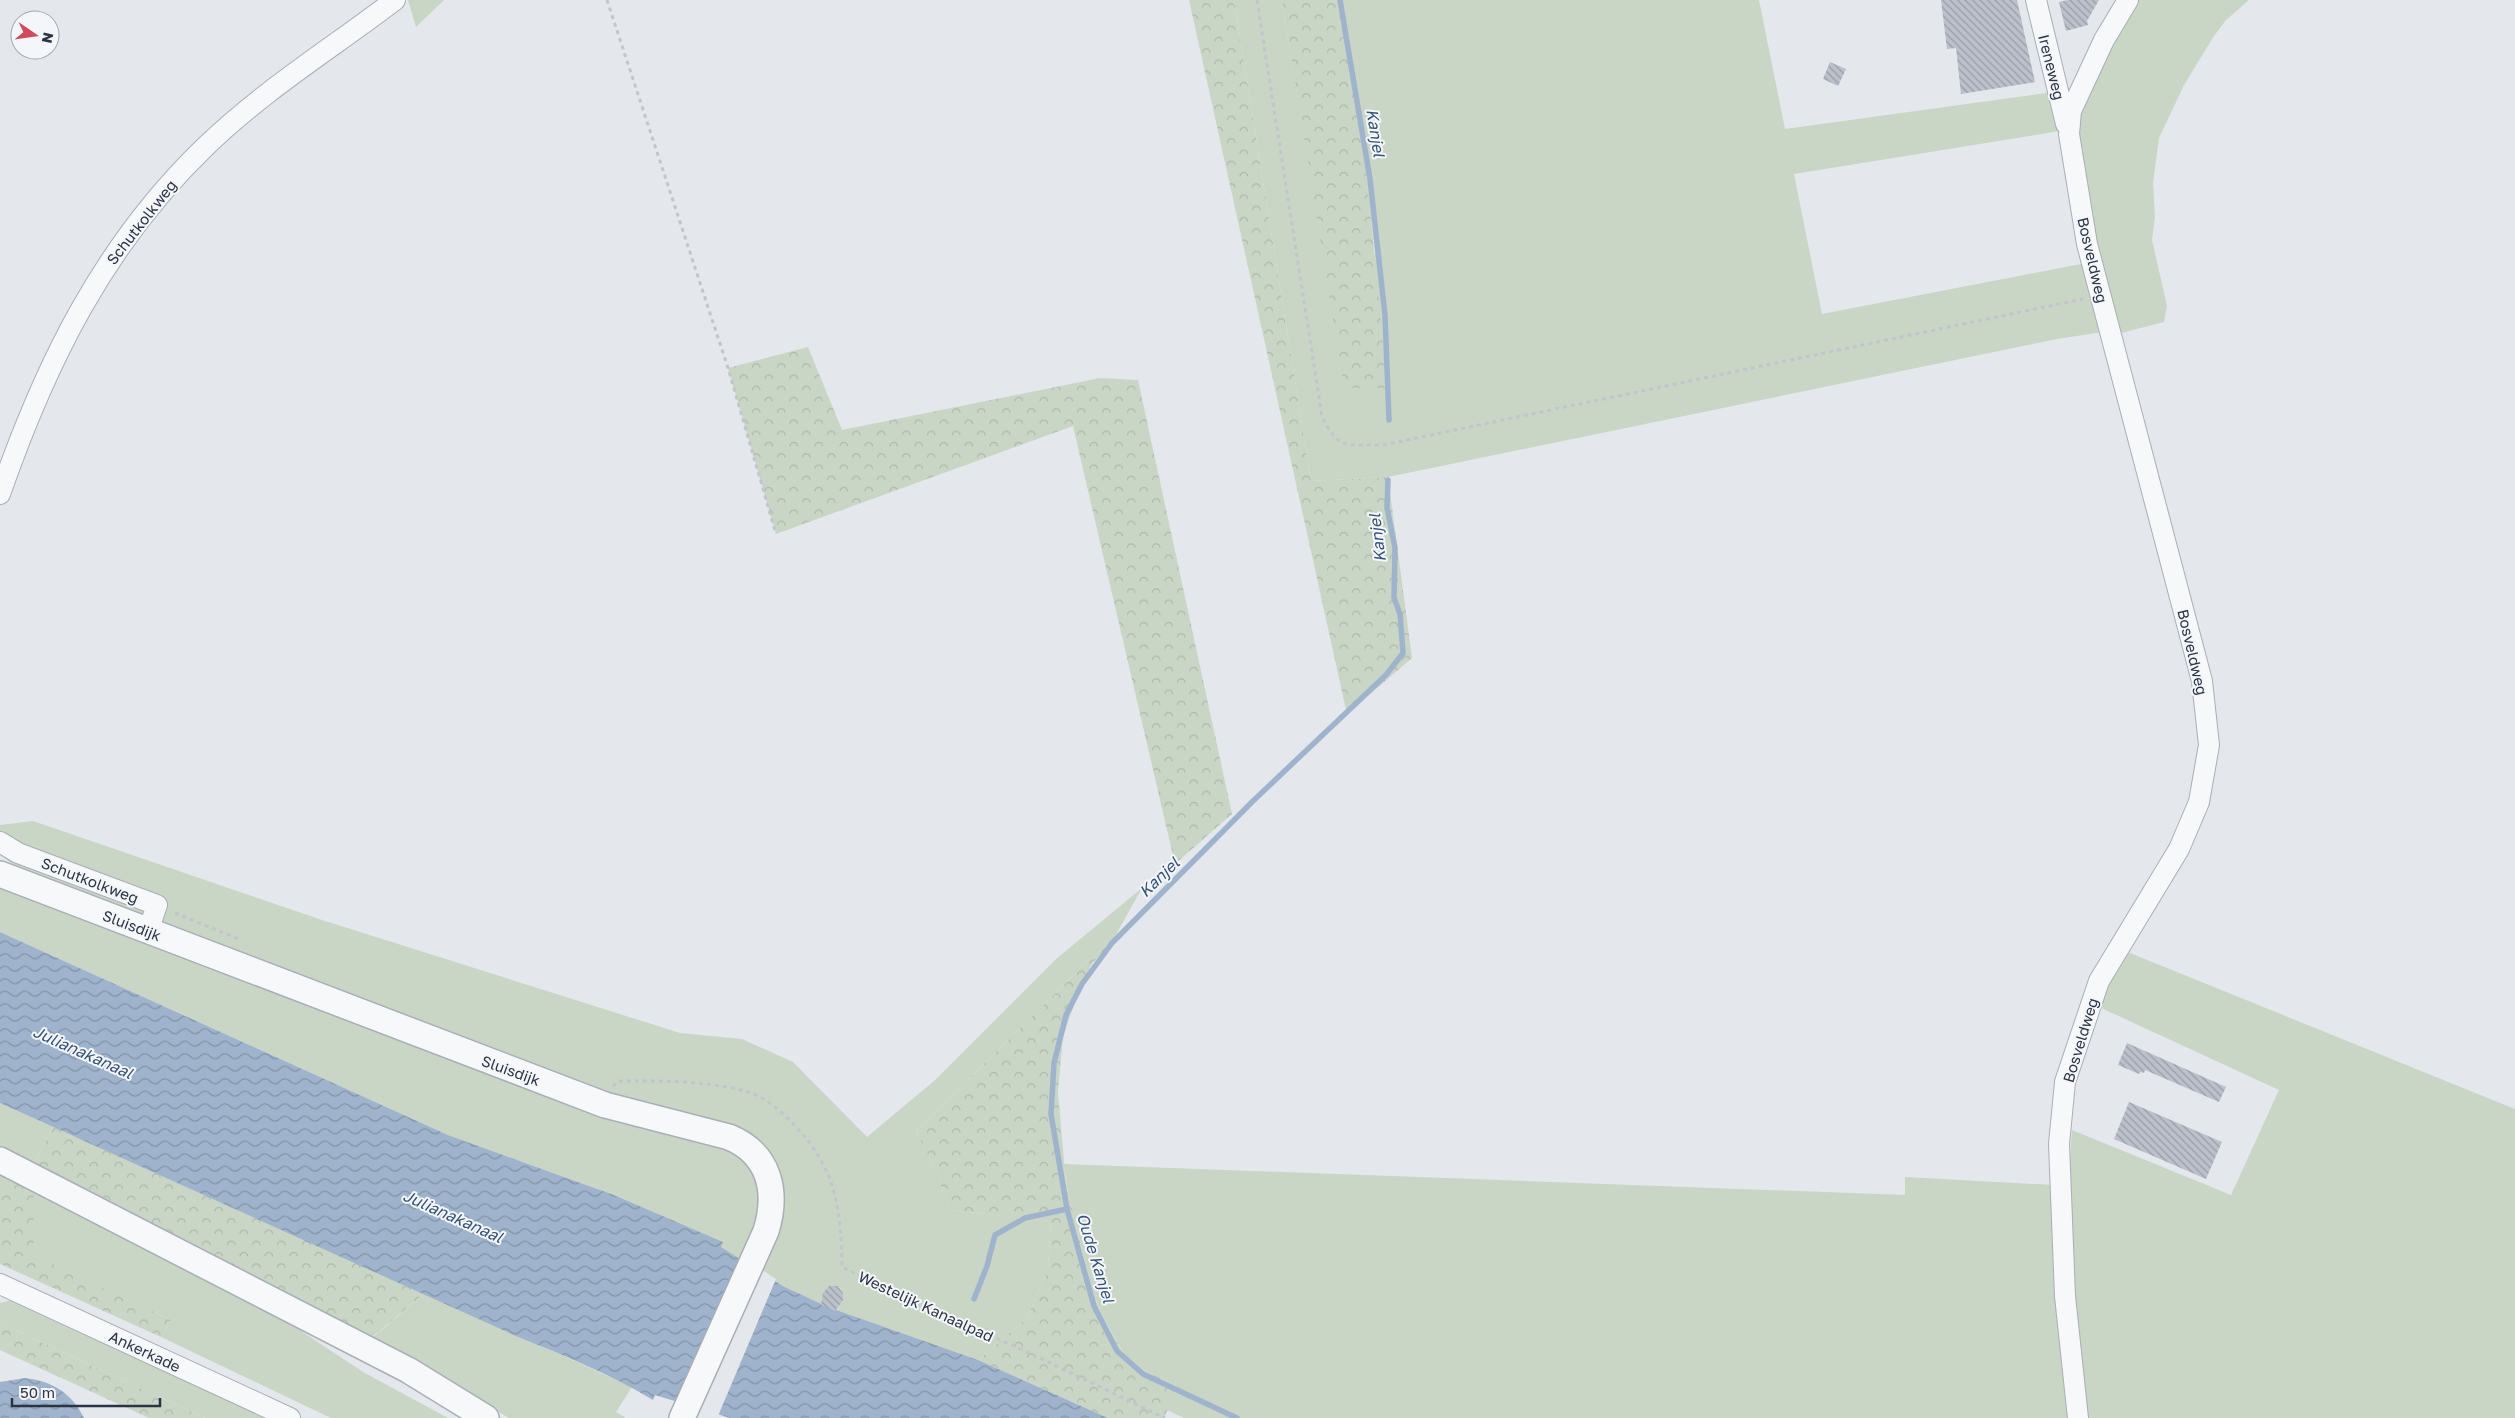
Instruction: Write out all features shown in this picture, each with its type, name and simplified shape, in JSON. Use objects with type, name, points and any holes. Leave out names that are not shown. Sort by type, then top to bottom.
[{"type":"street","name":"Schutkolkweg","points":[[0,494],[22,431],[51,364],[77,314],[120,244],[157,197],[207,145],[287,77],[395,0]]},
{"type":"street","name":"Ireneweg","points":[[2036,0],[2069,134]]},
{"type":"street","name":"Bosveldweg","points":[[2078,1418],[2065,1296],[2059,1144],[2065,1082],[2099,981],[2182,841],[2199,802],[2209,745],[2202,681],[2087,244],[2069,134],[2071,111],[2104,40],[2128,0]]},
{"type":"street","name":"Schutkolkweg","points":[[0,842],[18,853],[157,906],[148,931]]},
{"type":"street","name":"Sluisdijk","points":[[0,874],[605,1105],[734,1139],[746,1146],[768,1175],[772,1201],[771,1215],[766,1232],[682,1418]]},
{"type":"street","points":[[0,1160],[408,1370],[486,1418]]},
{"type":"street","name":"Ankerkade","points":[[0,1284],[290,1418]]},
{"type":"path","points":[[607,0],[728,368],[776,534]]},
{"type":"path","points":[[1258,0],[1322,417],[1332,436],[1345,445],[1382,445],[2100,295]]},
{"type":"path","name":"Westelijk Kanaalpad","points":[[613,1087],[618,1081],[653,1081],[718,1087],[758,1096],[794,1124],[816,1151],[824,1165],[837,1201],[842,1233],[842,1267],[905,1299],[1021,1349],[1165,1418]]},
{"type":"green space","points":[[408,0],[444,0],[416,27]]},
{"type":"green space","points":[[1189,0],[1234,0],[1311,481],[1388,477],[1412,658],[1347,714]]},
{"type":"green space","points":[[1234,0],[1282,0],[1345,388],[1375,252],[1348,48],[1337,0],[1759,0],[1785,129],[2054,92],[2060,131],[1794,174],[1822,314],[2086,263],[2103,332],[2057,339],[1388,477],[1311,481]]},
{"type":"green space","points":[[1282,0],[1337,0],[1347,47],[1362,144],[1387,388],[1344,388]]},
{"type":"green space","points":[[2135,0],[2249,0],[2226,20],[2214,36],[2184,85],[2159,138],[2153,183],[2155,217],[2152,240],[2167,306],[2164,322],[2121,333],[2096,238],[2077,143],[2078,122],[2084,97]]},
{"type":"green space","points":[[808,347],[842,430],[1100,378],[1138,380],[1232,814],[1175,864],[1073,426],[776,534],[728,368]]},
{"type":"green space","points":[[33,821],[322,920],[680,1033],[742,1039],[793,1062],[867,1137],[934,1081],[1056,959],[1142,888],[1113,940],[1088,961],[916,1131],[936,1171],[949,1210],[1051,1221],[1048,1269],[1027,1318],[978,1360],[828,1307],[783,1286],[721,1247],[722,1242],[614,1195],[448,1135],[0,932],[0,886],[107,928],[19,870],[0,854],[0,825]]},
{"type":"green space","points":[[1113,940],[1092,964],[1081,984],[1063,1037],[1058,1092],[1066,1184],[1091,1286],[1102,1317],[1129,1362],[1178,1387],[1164,1418],[1108,1418],[978,1360],[1027,1318],[1048,1269],[1051,1221],[949,1210],[936,1171],[916,1131],[1088,961]]},
{"type":"green space","points":[[2125,951],[2515,1109],[2515,1418],[2086,1418],[2071,1238],[2070,1166],[2072,1130],[2231,1195],[2279,1090],[2099,1007]]},
{"type":"green space","points":[[0,1103],[53,1127],[34,1164],[0,1146]]},
{"type":"green space","points":[[53,1127],[425,1293],[371,1338],[34,1164]]},
{"type":"green space","points":[[1064,1164],[1905,1195],[1905,1177],[2053,1185],[2071,1418],[1184,1418],[1167,1410],[1178,1387],[1129,1362],[1102,1316],[1091,1286],[1068,1194]]},
{"type":"green space","points":[[0,1166],[33,1183],[34,1255],[171,1320],[161,1337],[0,1264]]},
{"type":"green space","points":[[33,1183],[253,1299],[363,1372],[448,1418],[331,1418],[161,1337],[171,1320],[33,1255]]},
{"type":"green space","points":[[425,1293],[632,1387],[616,1412],[626,1418],[509,1418],[372,1338]]},
{"type":"green space","points":[[23,1297],[280,1418],[205,1418],[0,1323],[0,1303]]},
{"type":"green space","points":[[0,1323],[205,1418],[149,1418],[0,1350]]},
{"type":"water","name":"Julianakanaal","points":[[0,932],[448,1135],[614,1195],[723,1242],[721,1247],[783,1286],[828,1307],[978,1360],[1108,1418],[730,1418],[655,1395],[653,1400],[586,1365],[516,1336],[0,1103]]},
{"type":"water","points":[[25,1378],[44,1382],[60,1390],[74,1402],[84,1418],[0,1418],[0,1382]]},
{"type":"pier","points":[[743,1258],[776,1279],[718,1416],[674,1404]]},
{"type":"building","points":[[1941,0],[2017,0],[2035,82],[1961,94],[1956,48],[1947,49]]},
{"type":"building","points":[[2068,0],[2099,0],[2087,21],[2088,25],[2066,31],[2059,2]]},
{"type":"building","points":[[1830,62],[1846,69],[1838,86],[1823,79]]},
{"type":"building","points":[[2127,1043],[2226,1087],[2219,1102],[2145,1070],[2144,1073],[2140,1072],[2139,1074],[2118,1065]]},
{"type":"building","points":[[2129,1102],[2222,1142],[2206,1179],[2114,1139]]},
{"type":"building","points":[[829,1286],[837,1286],[843,1293],[843,1300],[835,1311],[821,1305],[823,1293]]},
{"type":"waterway","name":"Kanjel","points":[[1340,0],[1370,179],[1385,315],[1389,420]]},
{"type":"waterway","name":"Kanjel","points":[[1237,1418],[1143,1374],[1117,1351],[1094,1306],[1067,1209],[1051,1114],[1054,1063],[1066,1015],[1082,984],[1112,943],[1254,800],[1386,675],[1403,653],[1400,614],[1394,598],[1395,548],[1387,508],[1388,480]]},
{"type":"waterway","name":"Kanjel","points":[[974,1299],[987,1266],[995,1235],[1025,1218],[1067,1209]]},
{"type":"water label","name":"Oude Kanjel","points":[[1096,1258]]}]
